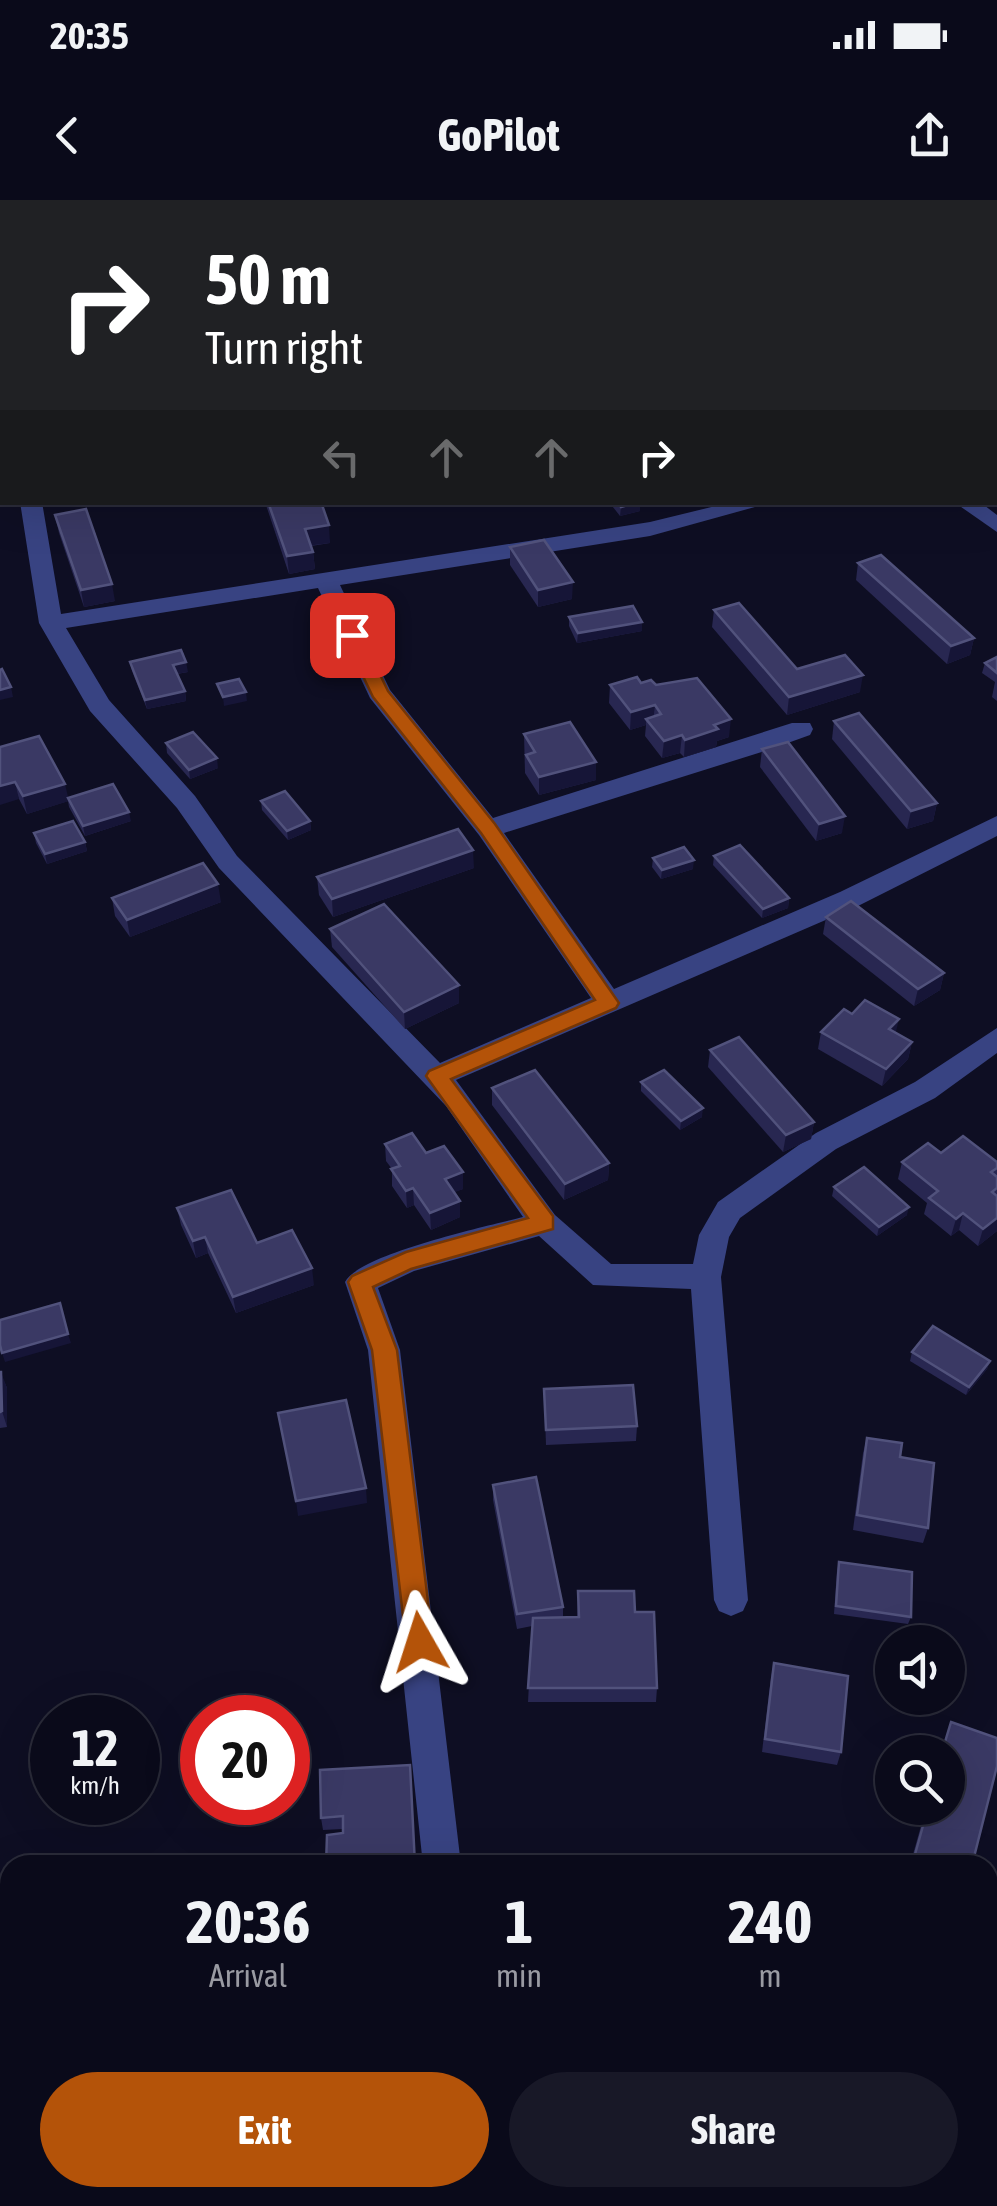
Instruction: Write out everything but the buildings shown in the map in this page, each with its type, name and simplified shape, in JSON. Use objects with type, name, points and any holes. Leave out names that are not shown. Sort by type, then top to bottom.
[{"type":"street","points":[[32,505],[52,623],[99,704],[186,802],[228,862],[437,1076],[544,1223],[604,1276],[706,1277]]},
{"type":"street","points":[[52,623],[650,529],[750,505]]},
{"type":"street","points":[[969,505],[997,525]]},
{"type":"street","points":[[325,578],[379,692],[488,829],[608,1003]]},
{"type":"street","points":[[488,829],[659,774],[708,763],[801,729]]},
{"type":"street","points":[[437,1076],[849,899],[997,825]]},
{"type":"street","points":[[731,1600],[706,1277],[714,1236],[730,1210],[826,1141],[924,1090],[997,1038]]},
{"type":"street","points":[[441,1855],[384,1350],[360,1282],[406,1261],[544,1223]]},
{"type":"route","points":[[352,635],[379,692],[488,829],[608,1003],[437,1076],[544,1223],[406,1261],[360,1282],[384,1350],[420,1642]]}]
